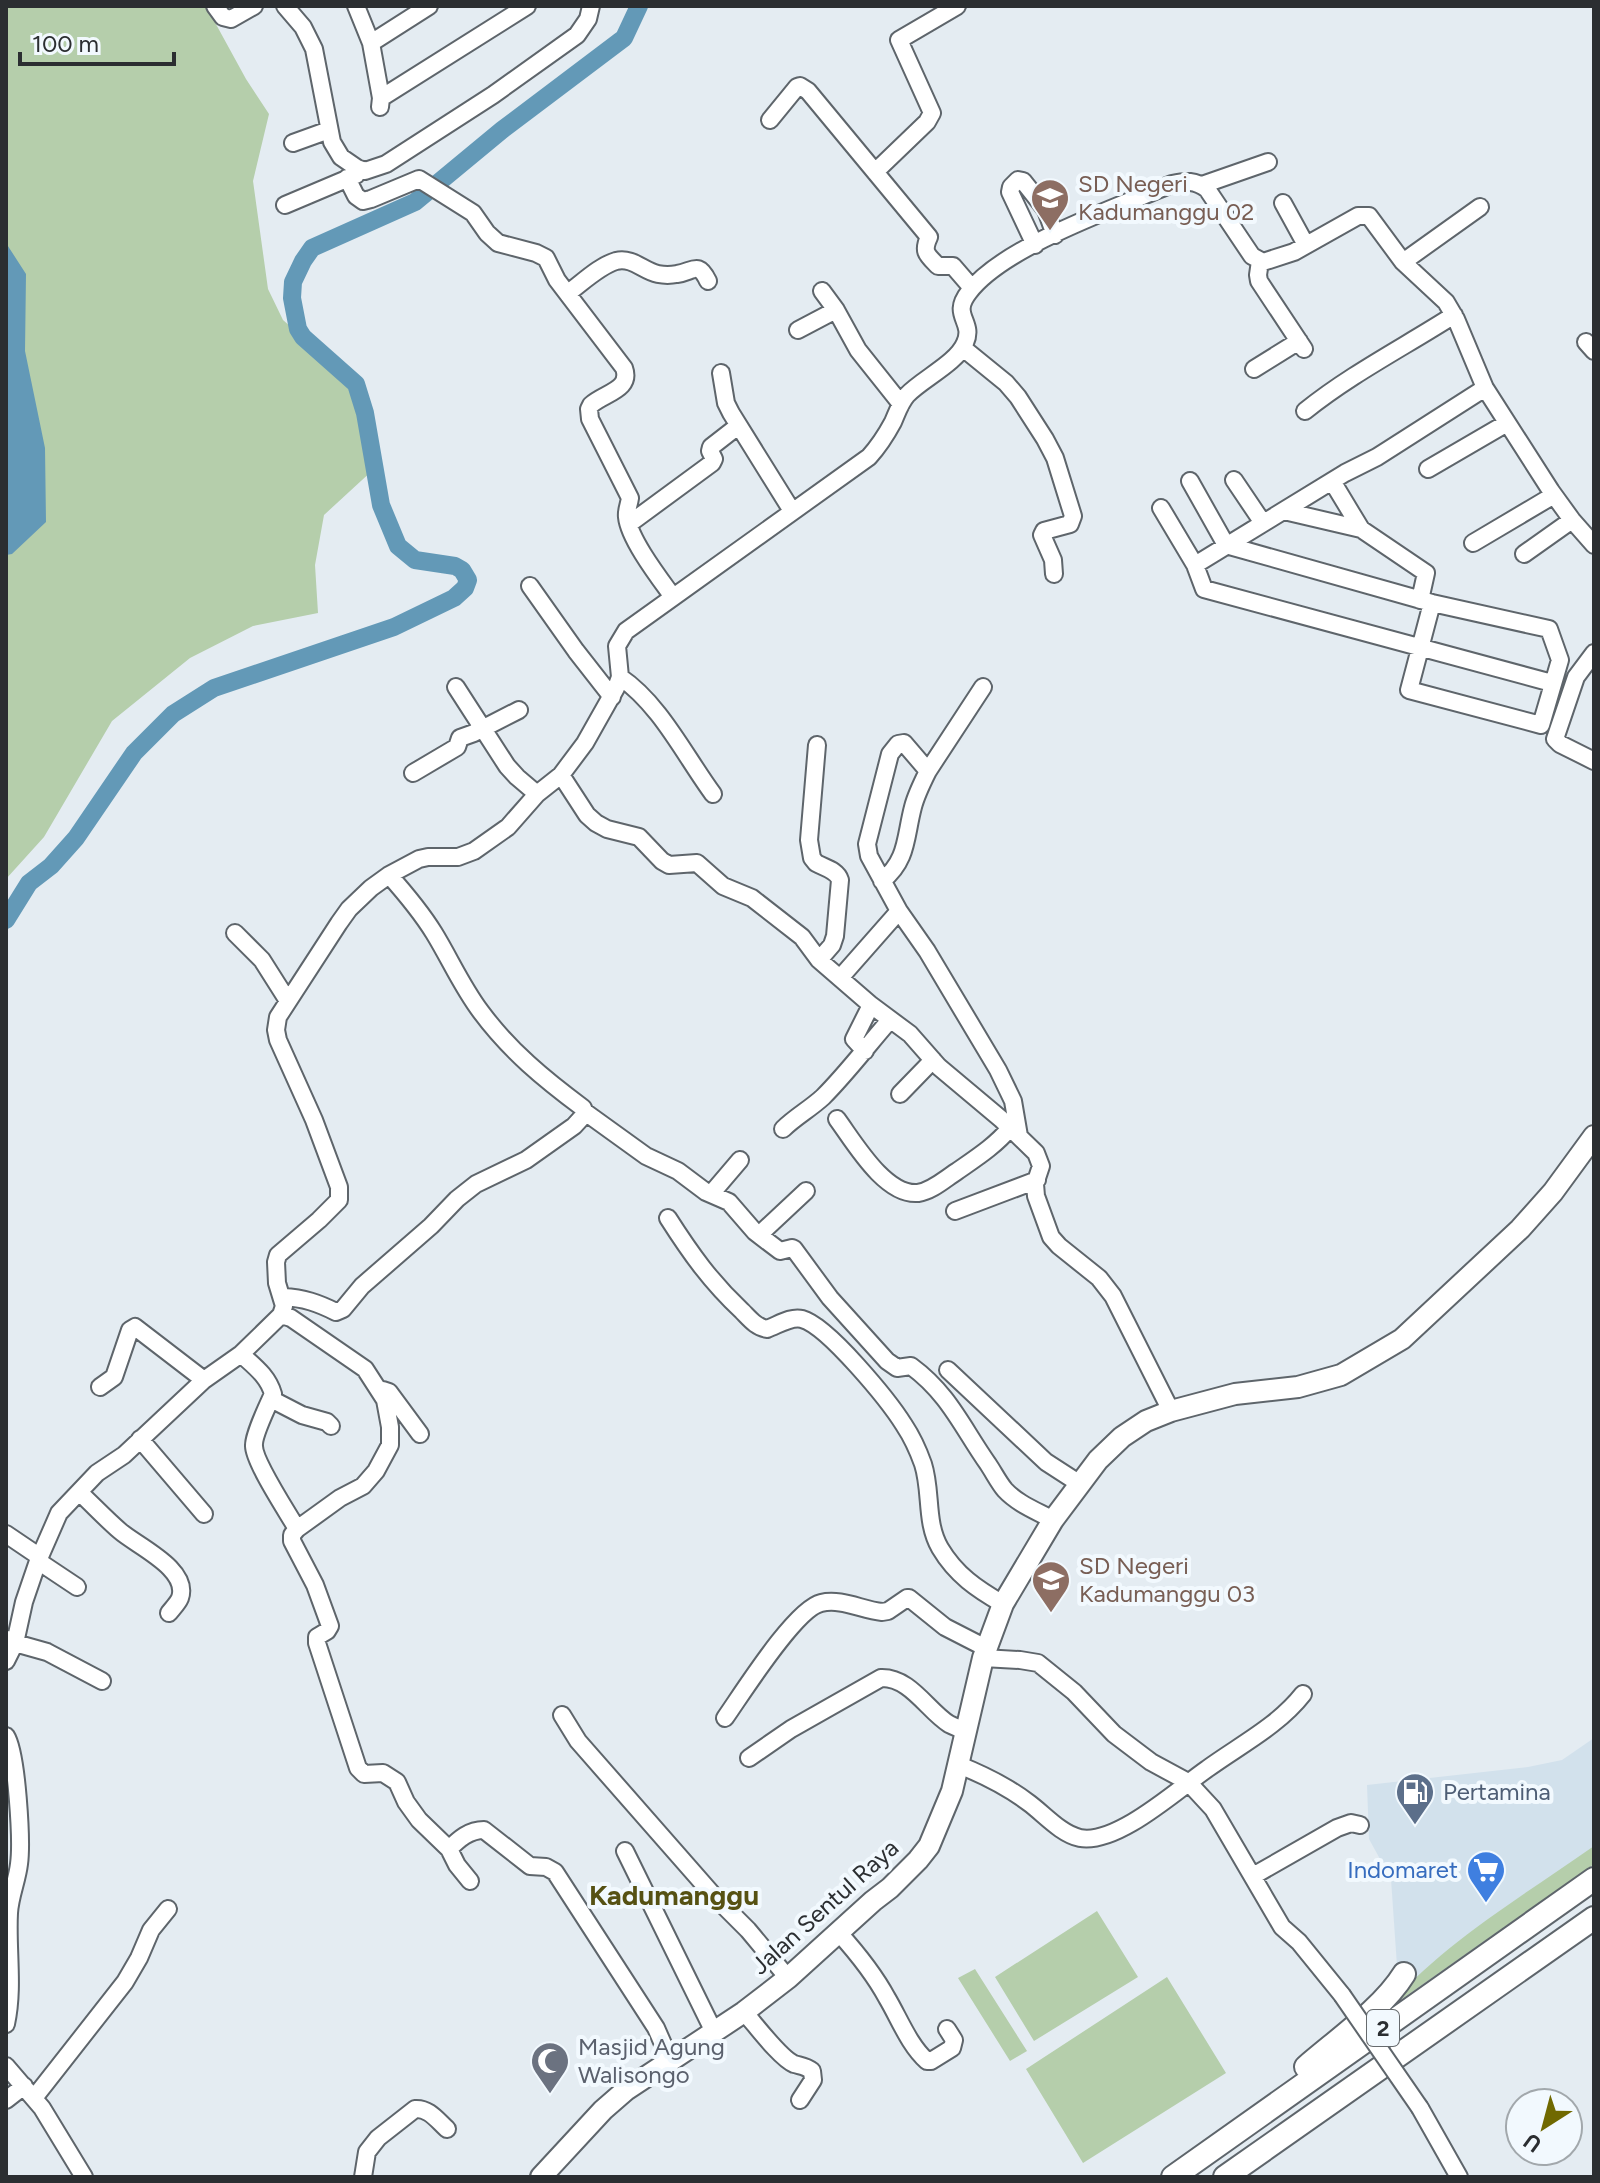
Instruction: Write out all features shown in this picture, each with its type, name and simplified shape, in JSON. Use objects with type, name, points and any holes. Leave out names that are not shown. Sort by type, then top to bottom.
[{"type":"highway","name":"2","points":[[1173,2177],[1594,1879]]},
{"type":"highway","name":"2","points":[[1225,2177],[1594,1918]]},
{"type":"highway","points":[[1202,2156],[1378,2005],[1396,1988],[1404,1974]]},
{"type":"main road","name":"Jalan Sentul Raya","points":[[541,2177],[603,2110],[626,2090],[744,2012],[788,1978],[890,1888],[929,1846],[947,1805],[984,1653],[1003,1604],[1053,1520],[1098,1460],[1122,1437],[1146,1421],[1171,1411],[1235,1394],[1298,1387],[1341,1375],[1402,1339],[1520,1229],[1553,1192],[1594,1136]]},
{"type":"street","points":[[215,6],[223,17],[231,19],[254,6]]},
{"type":"street","points":[[285,6],[303,27],[314,49],[332,142],[341,157],[365,171]]},
{"type":"street","points":[[356,6],[371,43],[381,103],[527,6]]},
{"type":"street","points":[[371,43],[429,6]]},
{"type":"street","points":[[285,205],[386,164],[493,95],[577,35],[588,19],[591,6]]},
{"type":"street","points":[[875,172],[931,118],[932,110],[899,40],[957,6]]},
{"type":"street","points":[[770,120],[793,89],[804,88],[929,237],[925,246],[931,259],[938,266],[953,266],[972,288]]},
{"type":"street","points":[[293,143],[329,130]]},
{"type":"street","points":[[1202,185],[1268,162]]},
{"type":"street","points":[[347,178],[356,196],[363,201],[419,179],[473,213],[498,243],[546,258],[554,275],[624,368],[624,383],[597,400],[589,409],[590,419],[630,498],[626,515],[629,524],[650,565],[673,597]]},
{"type":"street","points":[[1035,245],[1010,192],[1018,180],[1023,181],[1046,210],[1055,235]]},
{"type":"street","points":[[6,1661],[39,1559],[59,1513],[97,1473],[124,1455],[204,1380],[241,1354],[281,1315],[284,1306],[277,1283],[278,1255],[333,1207],[340,1194],[314,1120],[276,1030],[278,1017],[349,909],[389,875],[419,859],[458,857],[474,851],[508,827],[537,794],[561,775],[572,763],[612,697],[620,677],[617,646],[621,636],[869,457],[909,393],[963,348],[968,335],[961,307],[972,288],[1000,265],[1055,235],[1172,184],[1191,181],[1207,189],[1252,256],[1260,261],[1282,256],[1365,214],[1403,262],[1438,293],[1454,315],[1485,388],[1554,495],[1594,545]]},
{"type":"street","points":[[1283,203],[1306,245]]},
{"type":"street","points":[[1403,262],[1480,207]]},
{"type":"street","points":[[568,293],[614,261],[622,260],[635,262],[649,272],[660,275],[679,274],[694,268],[708,281]]},
{"type":"street","points":[[1254,369],[1302,345],[1259,281],[1260,261]]},
{"type":"street","points":[[822,291],[858,350],[901,404]]},
{"type":"street","points":[[798,330],[836,310]]},
{"type":"street","points":[[1305,411],[1367,367],[1454,315]]},
{"type":"street","points":[[963,348],[1006,383],[1018,397],[1055,458],[1073,516],[1070,524],[1044,531],[1042,535],[1053,560],[1054,574]]},
{"type":"street","points":[[721,373],[726,403],[792,511]]},
{"type":"street","points":[[1195,565],[1377,457],[1485,388]]},
{"type":"street","points":[[1428,469],[1507,423]]},
{"type":"street","points":[[629,524],[712,463],[711,447],[738,426]]},
{"type":"street","points":[[1234,480],[1263,523]]},
{"type":"street","points":[[1190,481],[1226,545],[1426,602],[1549,629],[1560,660],[1541,725],[1409,690],[1420,647],[1426,602],[1426,573],[1361,529],[1284,511]]},
{"type":"street","points":[[1332,481],[1361,529]]},
{"type":"street","points":[[1473,543],[1554,495]]},
{"type":"street","points":[[1161,508],[1195,565],[1204,589],[1552,683]]},
{"type":"street","points":[[1524,554],[1572,520]]},
{"type":"street","points":[[530,586],[612,697]]},
{"type":"street","points":[[1594,653],[1576,677],[1555,739],[1594,761]]},
{"type":"street","points":[[620,677],[642,695],[663,720],[713,794]]},
{"type":"street","points":[[456,687],[507,766],[537,794]]},
{"type":"street","points":[[882,881],[898,867],[909,834],[913,806],[928,771],[983,687]]},
{"type":"street","points":[[413,773],[457,748],[459,738],[519,710]]},
{"type":"street","points":[[928,771],[904,743],[898,744],[890,754],[867,844],[869,856],[899,911],[927,951],[998,1070],[1013,1101],[1015,1132]]},
{"type":"street","points":[[817,745],[809,851],[816,863],[835,871],[840,880],[835,936],[832,945],[819,960]]},
{"type":"street","points":[[561,775],[587,815],[596,823],[639,837],[669,865],[697,863],[723,886],[761,904],[802,937],[819,960],[916,1040],[950,1078],[1015,1132],[1039,1159],[1041,1168],[1036,1196],[1051,1237],[1099,1278],[1113,1296],[1171,1411]]},
{"type":"street","points":[[389,875],[433,932],[482,1014],[530,1068],[646,1156],[729,1202],[759,1235],[780,1251],[794,1249],[830,1298],[887,1361],[897,1368],[911,1366],[936,1386],[954,1408],[1004,1489],[1017,1501],[1053,1520]]},
{"type":"street","points":[[840,978],[899,911]]},
{"type":"street","points":[[235,933],[262,960],[288,1001]]},
{"type":"street","points":[[865,1051],[854,1039],[871,1005]]},
{"type":"street","points":[[783,1129],[822,1097],[890,1020]]},
{"type":"street","points":[[900,1094],[933,1060]]},
{"type":"street","points":[[283,1297],[302,1298],[336,1312],[343,1309],[362,1286],[457,1199],[476,1184],[526,1160],[574,1126],[585,1112]]},
{"type":"street","points":[[837,1119],[870,1164],[887,1181],[898,1189],[917,1193],[934,1187],[1015,1132]]},
{"type":"street","points":[[711,1194],[740,1160]]},
{"type":"street","points":[[955,1211],[1037,1180]]},
{"type":"street","points":[[759,1235],[806,1191]]},
{"type":"street","points":[[668,1218],[696,1262],[721,1292],[757,1325],[767,1329],[792,1318],[800,1318],[811,1324],[842,1351],[885,1400],[903,1423],[924,1467],[930,1523],[938,1545],[966,1580],[1003,1604]]},
{"type":"street","points":[[281,1315],[291,1318],[365,1369],[385,1400],[390,1445],[376,1471],[363,1486],[340,1498],[297,1529],[292,1541],[315,1585],[330,1626],[317,1637],[317,1643],[361,1774],[383,1773],[400,1788],[419,1820],[449,1849],[470,1881]]},
{"type":"street","points":[[100,1387],[114,1377],[130,1330],[135,1327],[204,1380]]},
{"type":"street","points":[[241,1354],[261,1372],[273,1394],[253,1448],[297,1529]]},
{"type":"street","points":[[948,1370],[1046,1462],[1080,1484]]},
{"type":"street","points":[[378,1389],[389,1392],[420,1434]]},
{"type":"street","points":[[271,1399],[331,1426]]},
{"type":"street","points":[[140,1439],[204,1514]]},
{"type":"street","points":[[79,1492],[122,1533],[158,1557],[178,1578],[180,1599],[169,1613]]},
{"type":"street","points":[[6,1534],[77,1587]]},
{"type":"street","points":[[725,1718],[805,1612],[824,1602],[882,1612],[909,1598],[984,1653],[1038,1663],[1074,1692],[1114,1734],[1151,1762],[1188,1782],[1213,1809],[1282,1927],[1299,1942],[1342,1995],[1420,2108],[1459,2177]]},
{"type":"street","points":[[10,1641],[47,1652],[102,1681]]},
{"type":"street","points":[[749,1758],[791,1729],[881,1678],[890,1678],[907,1686],[948,1723],[967,1732]]},
{"type":"street","points":[[959,1765],[984,1775],[1027,1801],[1065,1831],[1080,1838],[1097,1837],[1142,1817],[1170,1798],[1188,1782],[1281,1719],[1303,1694]]},
{"type":"street","points":[[562,1715],[575,1736],[788,1978]]},
{"type":"street","points":[[6,1736],[14,1766],[21,1845],[9,1914],[11,1987],[8,2017]]},
{"type":"street","points":[[1253,1876],[1337,1828],[1351,1823],[1360,1825]]},
{"type":"street","points":[[449,1849],[467,1834],[484,1830],[530,1866],[546,1867],[555,1872],[656,2028],[670,2060]]},
{"type":"street","points":[[625,1851],[714,2032]]},
{"type":"street","points":[[6,2100],[29,2092],[107,2007],[139,1958],[151,1930],[168,1909]]},
{"type":"street","points":[[839,1933],[861,1958],[927,2061],[937,2058],[954,2045],[947,2029]]},
{"type":"street","points":[[744,2012],[793,2064],[803,2065],[812,2071],[813,2080],[800,2100]]},
{"type":"street","points":[[6,2066],[29,2092],[84,2177]]},
{"type":"street","points":[[363,2177],[367,2152],[378,2138],[415,2109],[428,2111],[447,2129]]},
{"type":"shaded area","points":[[1594,1738],[1594,1864],[1382,2013],[1397,1966],[1391,1879],[1369,1839],[1367,1785],[1528,1767],[1562,1760]]},
{"type":"green space","points":[[6,6],[206,6],[269,114],[253,181],[268,289],[283,320],[356,384],[365,413],[374,469],[324,515],[315,565],[318,613],[253,626],[190,658],[112,721],[44,837],[6,879]]},
{"type":"green space","points":[[1594,1846],[1594,1864],[1382,2013],[1455,1944]]},
{"type":"green space","points":[[1097,1911],[1138,1977],[1034,2041],[995,1977]]},
{"type":"green space","points":[[975,1969],[1027,2051],[1010,2061],[958,1978]]},
{"type":"green space","points":[[1167,1977],[1226,2073],[1083,2163],[1026,2069]]},
{"type":"water","points":[[6,243],[26,274],[25,351],[45,448],[46,522],[12,554],[6,555]]},
{"type":"waterway","points":[[6,920],[29,883],[51,866],[76,838],[134,753],[173,714],[214,688],[394,627],[454,598],[465,588],[468,580],[462,570],[455,566],[415,560],[398,546],[381,505],[365,413],[356,384],[298,329],[292,298],[293,282],[312,248],[415,202],[502,130],[624,38],[639,6]]},
{"type":"place","name":"SD Negeri Kadumanggu 02","points":[[1050,232]]},
{"type":"place","name":"SD Negeri Kadumanggu 03","points":[[1051,1614]]},
{"type":"place","name":"Pertamina","points":[[1415,1826]]},
{"type":"place","name":"Indomaret","points":[[1486,1904]]},
{"type":"place","name":"Masjid Agung Walisongo","points":[[550,2095]]},
{"type":"district","name":"Kadumanggu","points":[[674,1895]]}]
